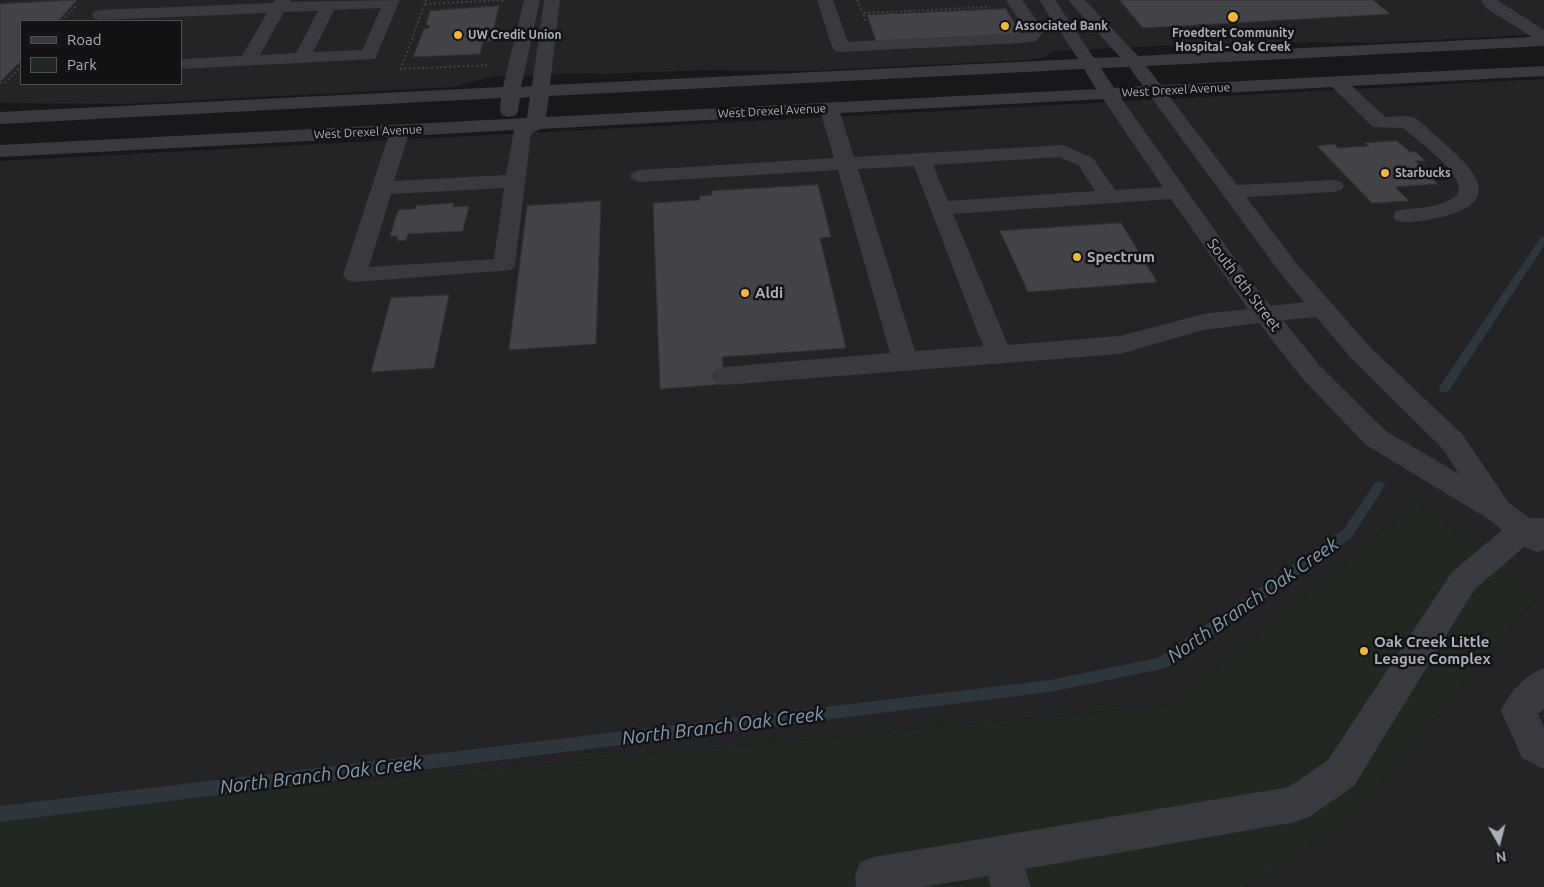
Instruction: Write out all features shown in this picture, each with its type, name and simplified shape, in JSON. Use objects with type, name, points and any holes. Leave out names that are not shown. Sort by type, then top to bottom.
[{"type":"street","points":[[97,18],[113,0]]},
{"type":"street","points":[[521,127],[511,93],[532,0]]},
{"type":"street","points":[[400,130],[355,275],[504,266],[521,127],[540,92],[552,0]]},
{"type":"street","points":[[825,0],[841,48],[1002,40],[1030,36],[1035,32],[1014,0]]},
{"type":"street","name":"South 6th Street","points":[[1047,0],[1108,94],[1176,192],[1266,316],[1311,372],[1376,438],[1528,529]]},
{"type":"street","points":[[876,887],[874,876],[1007,870],[1296,804],[1341,773],[1463,581],[1528,529],[1452,441],[1361,353],[1322,308],[1289,269],[1134,62],[1076,0]]},
{"type":"street","points":[[97,18],[281,4],[328,6],[391,1],[369,55],[182,64]]},
{"type":"street","points":[[1487,2],[1544,37]]},
{"type":"street","points":[[248,61],[281,4]]},
{"type":"street","points":[[302,58],[328,6]]},
{"type":"street","points":[[0,118],[1544,41]]},
{"type":"street","name":"West Drexel Avenue","points":[[0,150],[400,130],[521,127],[829,108],[1544,70]]},
{"type":"street","points":[[1336,81],[1380,123],[1408,122],[1463,172],[1469,184],[1468,195],[1458,205],[1438,213],[1404,216]]},
{"type":"street","points":[[829,108],[844,164],[905,361]]},
{"type":"street","points":[[640,176],[1063,151],[1086,162],[1109,197]]},
{"type":"street","points":[[921,159],[999,354]]},
{"type":"street","points":[[382,188],[515,181]]},
{"type":"street","points":[[1232,192],[1334,186]]},
{"type":"street","points":[[940,208],[1176,192]]},
{"type":"street","points":[[724,376],[1120,345],[1203,322],[1322,308]]},
{"type":"street","points":[[1544,684],[1518,711],[1535,746],[1544,752]]},
{"type":"path","points":[[426,0],[401,69],[492,65]]},
{"type":"path","points":[[424,4],[512,0]]},
{"type":"path","points":[[857,0],[866,22]]},
{"type":"path","points":[[863,13],[990,7],[986,0]]},
{"type":"path","points":[[63,20],[81,1]]},
{"type":"path","points":[[0,82],[6,82],[20,67]]},
{"type":"shaded area","points":[[0,0],[1544,0],[1544,34],[1374,43],[1275,42],[1055,51],[1045,57],[1030,60],[804,71],[705,70],[489,77],[455,87],[121,104],[0,103]]},
{"type":"shaded area","points":[[1544,79],[1544,887],[1243,887],[1347,825],[1537,597],[1418,502],[1170,705],[0,815],[0,161]]},
{"type":"green space","name":"Oak Creek Little League Complex","points":[[1418,502],[1537,596],[1347,825],[1243,887],[0,887],[0,815],[1170,705]]},
{"type":"building","points":[[77,0],[59,20],[20,20],[20,62],[0,82],[0,4]]},
{"type":"building","name":"Froedtert Community Hospital - Oak Creek","points":[[1120,0],[1373,0],[1390,14],[1143,28]]},
{"type":"building","name":"UW Credit Union","points":[[499,6],[491,41],[483,41],[480,54],[413,57],[424,29],[429,28],[430,25],[426,25],[430,11]]},
{"type":"building","points":[[1006,9],[1021,34],[876,41],[867,15]]},
{"type":"building","name":"Starbucks","points":[[1397,141],[1410,152],[1416,152],[1425,161],[1415,161],[1438,184],[1395,187],[1409,201],[1372,203],[1317,146],[1335,144],[1338,148],[1369,146],[1365,143]]},
{"type":"building","name":"Aldi","points":[[818,185],[831,237],[820,238],[846,348],[722,357],[725,384],[660,389],[653,203],[700,200],[699,196],[712,195],[712,191]]},
{"type":"building","points":[[601,201],[596,344],[509,350],[527,206]]},
{"type":"building","points":[[454,203],[453,207],[469,206],[463,231],[408,234],[406,240],[397,241],[398,236],[390,236],[398,210],[415,209],[416,206]]},
{"type":"building","name":"Spectrum","points":[[1121,223],[1157,282],[1028,292],[1000,231]]},
{"type":"building","points":[[449,295],[434,368],[371,372],[391,298]]},
{"type":"waterway","name":"North Branch Oak Creek","points":[[1444,389],[1544,239]]},
{"type":"waterway","name":"North Branch Oak Creek","points":[[0,814],[1050,686],[1161,664],[1347,534],[1379,486]]},
{"type":"place","name":"Froedtert Community Hospital - Oak Creek","points":[[1233,17]]},
{"type":"place","name":"Associated Bank","points":[[1005,26]]},
{"type":"place","name":"UW Credit Union","points":[[458,35]]},
{"type":"place","name":"Starbucks","points":[[1385,173]]},
{"type":"place","name":"Spectrum","points":[[1077,257]]},
{"type":"place","name":"Aldi","points":[[745,293]]},
{"type":"place","name":"Oak Creek Little League Complex","points":[[1364,651]]}]
